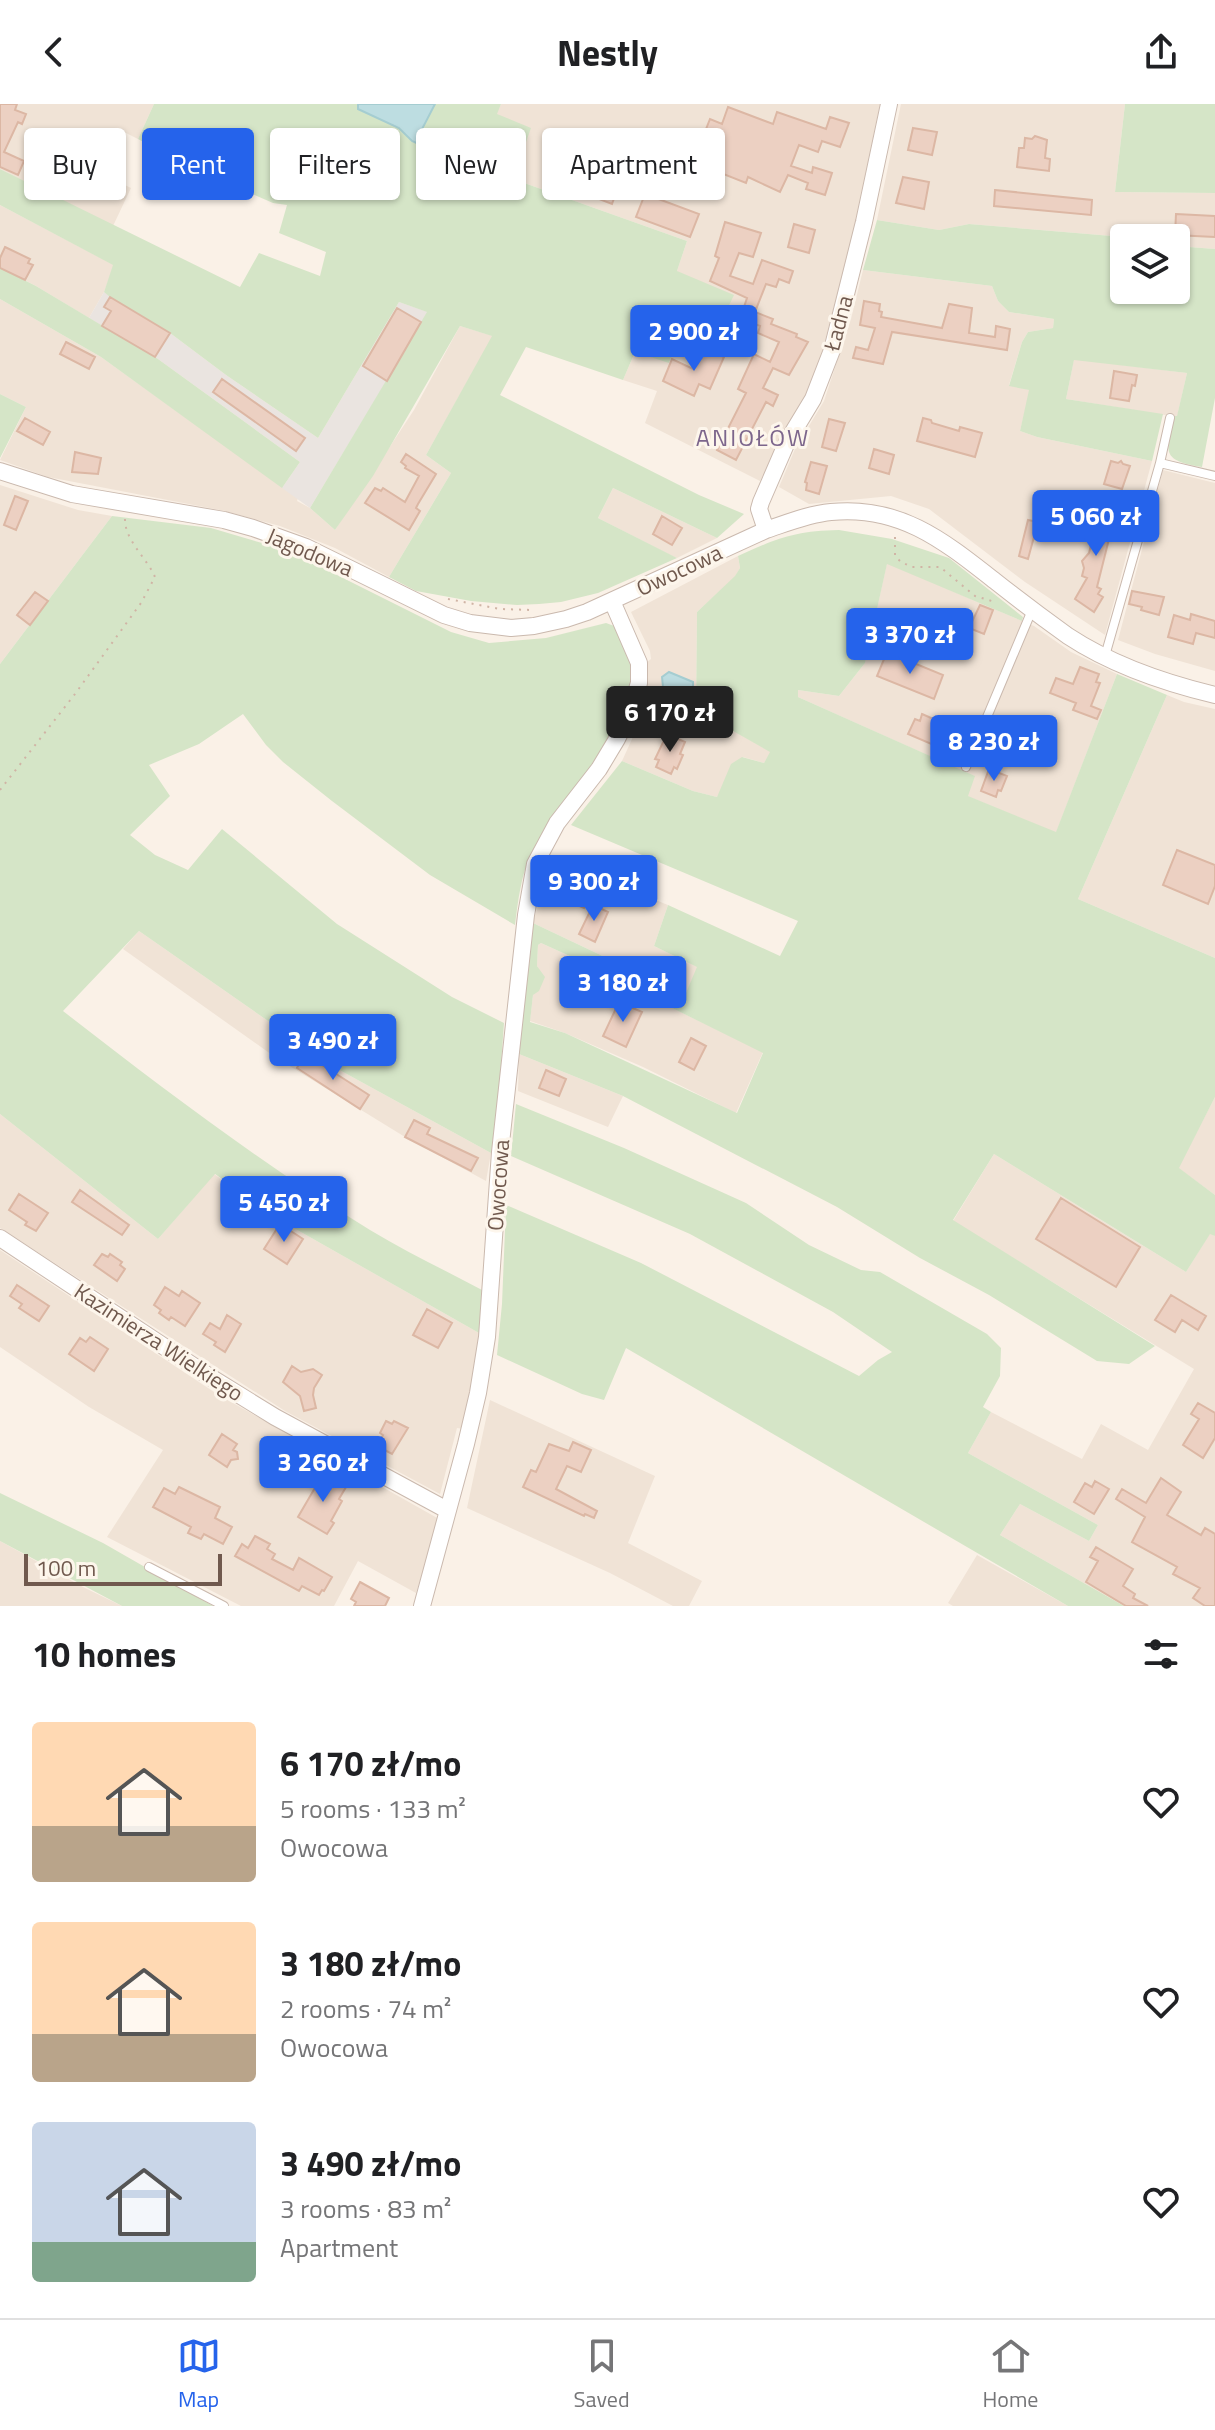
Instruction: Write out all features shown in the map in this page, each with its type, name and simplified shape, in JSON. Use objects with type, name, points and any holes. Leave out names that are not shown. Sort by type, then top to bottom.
[{"type":"street","name":"Ładna","points":[[766,530],[759,509],[761,502],[787,442],[813,399],[832,350],[889,104]]},
{"type":"street","name":"Jagodowa","points":[[0,471],[72,494],[224,520],[253,528],[306,547],[444,615],[470,623],[511,628],[534,626],[566,619],[612,601]]},
{"type":"street","name":"Owocowa","points":[[422,1606],[446,1527],[447,1510],[475,1406],[487,1337],[500,1152],[526,915],[535,864],[557,823],[599,769],[617,739],[639,683],[639,663],[612,601],[766,530],[830,512],[862,512],[897,518],[931,533],[1032,610],[1105,656],[1164,681],[1215,695]]},
{"type":"street","name":"Kazimierza Wielkiego","points":[[0,1238],[275,1417],[447,1510]]},
{"type":"lane","points":[[1105,656],[1170,418]]},
{"type":"lane","points":[[1160,463],[1215,476]]},
{"type":"lane","points":[[966,767],[1032,610]]},
{"type":"lane","points":[[149,1567],[224,1606]]},
{"type":"path","points":[[0,790],[75,694],[141,603],[155,577],[124,525],[126,503]]},
{"type":"path","points":[[895,537],[895,556],[901,562],[912,567],[945,569],[979,598],[1000,603]]},
{"type":"path","points":[[937,567],[939,562]]},
{"type":"path","points":[[446,599],[500,609],[536,610]]},
{"type":"shaded area","points":[[0,104],[154,104],[138,139],[126,133],[126,128],[24,128],[24,181],[0,169]]},
{"type":"shaded area","points":[[501,104],[880,104],[854,229],[815,379],[760,481],[645,423],[657,391],[623,380],[635,352],[669,362],[678,336],[714,320],[721,322],[677,271],[687,241],[572,200],[725,200],[725,128],[542,128],[542,189],[526,184],[526,128],[500,128],[496,114]]},
{"type":"shaded area","points":[[901,104],[1125,104],[1115,192],[1215,193],[1215,249],[1190,247],[1190,224],[1110,224],[1110,236],[969,224],[939,230],[877,220]]},
{"type":"shaded area","points":[[61,200],[125,200],[113,226]]},
{"type":"shaded area","points":[[0,205],[114,265],[104,292],[89,318],[0,268]]},
{"type":"shaded area","points":[[863,270],[992,286],[998,301],[1009,312],[1054,319],[1053,328],[1028,332],[1022,342],[1009,385],[1030,390],[1020,431],[1152,461],[1105,635],[1025,582],[929,509],[891,496],[809,504],[779,487],[795,449],[824,401],[851,319]]},
{"type":"shaded area","points":[[104,292],[170,333],[318,438],[399,302],[428,312],[310,508],[282,488],[300,462],[158,359],[89,318]]},
{"type":"shaded area","points":[[0,299],[101,357],[298,498],[297,501],[335,530],[414,410],[460,326],[493,336],[426,455],[451,473],[389,577],[335,548],[280,526],[225,511],[48,477],[0,460],[26,407],[0,394]]},
{"type":"shaded area","points":[[1074,359],[1187,373],[1177,417],[1066,399]]},
{"type":"shaded area","points":[[1163,470],[1215,483],[1215,671],[1118,640]]},
{"type":"shaded area","points":[[0,485],[78,510],[112,516],[0,664]]},
{"type":"shaded area","points":[[613,488],[717,538],[677,558],[670,555],[598,518]]},
{"type":"shaded area","points":[[738,556],[740,568],[735,577],[697,612],[696,709],[771,752],[764,763],[743,757],[717,797],[693,791],[622,761],[647,706],[647,662],[651,659],[631,612]]},
{"type":"shaded area","points":[[887,563],[1034,626],[1071,652],[1117,674],[1056,833],[967,796],[974,776],[798,697],[798,690],[839,696],[865,663]]},
{"type":"shaded area","points":[[1167,695],[1215,709],[1215,958],[1078,899]]},
{"type":"shaded area","points":[[551,858],[668,905],[654,946],[698,967],[685,995],[533,923]]},
{"type":"shaded area","points":[[139,931],[334,1067],[491,1153],[486,1181],[405,1137],[275,1057],[123,949]]},
{"type":"shaded area","points":[[541,943],[651,993],[658,1001],[763,1052],[736,1113],[643,1067],[530,1021],[540,972],[537,966],[538,945]]},
{"type":"shaded area","points":[[519,1054],[623,1096],[608,1127],[518,1091]]},
{"type":"shaded area","points":[[1215,1097],[1215,1195],[1178,1168]]},
{"type":"shaded area","points":[[0,1114],[158,1239],[214,1174],[292,1227],[479,1333],[464,1429],[457,1428],[440,1494],[285,1411],[0,1228]]},
{"type":"shaded area","points":[[994,1154],[1186,1272],[1210,1233],[1215,1236],[1215,1606],[1124,1606],[1000,1535],[1020,1504],[1089,1541],[1098,1525],[968,1453],[991,1412],[1082,1459],[1101,1424],[1148,1450],[1194,1369],[953,1221]]},
{"type":"shaded area","points":[[0,1250],[217,1394],[439,1519],[416,1593],[358,1561],[334,1606],[241,1606],[107,1537],[163,1450],[89,1407],[0,1347]]},
{"type":"shaded area","points":[[490,1400],[655,1476],[628,1543],[702,1581],[689,1606],[673,1606],[610,1573],[467,1508]]},
{"type":"shaded area","points":[[0,1541],[83,1587],[122,1606],[0,1606]]},
{"type":"shaded area","points":[[977,1555],[1068,1606],[953,1606],[948,1603]]},
{"type":"green space","points":[[154,104],[358,104],[358,109],[399,128],[270,128],[270,200],[400,200],[400,129],[416,143],[416,200],[526,200],[526,184],[542,189],[542,200],[572,200],[687,241],[677,271],[734,295],[721,322],[714,320],[701,345],[678,336],[669,363],[635,352],[623,380],[526,347],[500,395],[699,495],[744,514],[717,538],[613,488],[598,518],[677,558],[598,593],[561,602],[517,605],[471,601],[416,591],[389,577],[451,473],[426,455],[492,336],[460,326],[373,476],[335,530],[310,508],[427,312],[399,302],[318,438],[170,333],[104,292],[113,265],[0,205],[0,169],[24,181],[24,200],[63,200],[240,287],[259,253],[320,276],[326,252],[279,233],[287,205],[273,203],[254,195],[254,128],[143,128]]},
{"type":"green space","points":[[435,104],[501,104],[497,114],[531,128],[526,142],[526,128],[423,128]]},
{"type":"green space","points":[[1125,104],[1215,104],[1215,193],[1115,192]]},
{"type":"green space","points":[[877,220],[939,230],[969,224],[1110,236],[1110,304],[1190,304],[1190,247],[1215,249],[1215,398],[1202,467],[1179,461],[1169,452],[1168,446],[1187,373],[1074,360],[1066,399],[1163,414],[1152,461],[1037,437],[1020,431],[1029,390],[1009,386],[1028,332],[1053,328],[1054,319],[1009,312],[998,301],[992,286],[863,270]]},
{"type":"green space","points":[[0,268],[158,359],[300,462],[282,488],[101,357],[0,299]]},
{"type":"green space","points":[[0,394],[26,407],[0,458]]},
{"type":"green space","points":[[112,516],[211,528],[262,543],[299,556],[451,632],[489,643],[546,638],[606,623],[617,627],[627,648],[630,688],[622,714],[610,739],[531,854],[522,879],[515,925],[430,875],[332,801],[283,762],[243,714],[199,744],[149,765],[170,796],[130,835],[155,855],[188,870],[222,829],[337,924],[452,997],[504,1023],[491,1153],[334,1067],[139,931],[63,1011],[175,1097],[290,1179],[384,1238],[482,1290],[479,1333],[292,1227],[215,1174],[158,1239],[0,1114],[0,664]]},
{"type":"green space","points":[[839,530],[892,539],[949,558],[1023,617],[1022,621],[887,564],[865,663],[839,696],[798,690],[798,697],[975,776],[968,796],[1056,832],[1117,674],[1167,695],[1078,899],[1215,958],[1215,1097],[1179,1168],[1215,1195],[1215,1236],[1210,1234],[1186,1272],[994,1154],[953,1220],[1155,1346],[1129,1364],[1097,1361],[837,1207],[623,1096],[519,1054],[520,1019],[533,923],[685,995],[697,967],[654,946],[668,905],[780,956],[798,921],[571,825],[622,761],[693,791],[717,797],[731,764],[742,757],[764,763],[770,752],[696,710],[697,612],[735,576],[740,568],[738,556],[787,537]],"holes":[[[541,943],[651,993],[658,1001],[763,1053],[737,1113],[565,1033],[530,1022],[533,995],[539,991],[545,977],[537,966],[538,945]]]},
{"type":"green space","points":[[516,1104],[746,1203],[809,1245],[861,1270],[880,1272],[987,1334],[1001,1348],[1000,1376],[983,1407],[991,1412],[968,1453],[1098,1525],[1089,1541],[1020,1504],[1000,1535],[1124,1606],[1068,1606],[626,1348],[604,1400],[582,1394],[497,1355],[506,1205],[641,1263],[859,1376],[892,1352],[833,1312],[690,1234],[511,1156]]},
{"type":"green space","points":[[0,1493],[103,1543],[213,1606],[122,1606],[0,1541]]},
{"type":"water","points":[[358,104],[435,104],[423,128],[416,128],[416,143],[400,128],[358,109]]},
{"type":"water","points":[[669,672],[693,682],[693,696],[685,709],[680,707],[681,697],[663,687],[662,677]]},
{"type":"building","points":[[0,104],[17,104],[15,110],[26,114],[22,124],[18,122],[4,152],[24,161],[18,175],[0,167]]},
{"type":"building","points":[[728,107],[773,124],[777,112],[826,129],[830,117],[849,123],[840,147],[822,141],[818,152],[799,145],[791,166],[812,173],[813,167],[832,173],[825,195],[806,189],[808,183],[788,175],[780,192],[748,177],[746,183],[725,175],[725,128],[706,128],[710,119],[722,124]]},
{"type":"building","points":[[913,128],[937,132],[932,155],[908,150]]},
{"type":"building","points":[[1035,136],[1047,140],[1045,158],[1050,159],[1049,171],[1017,167],[1019,148],[1024,148],[1025,138]]},
{"type":"building","points":[[903,177],[929,182],[924,209],[896,203]]},
{"type":"building","points":[[995,190],[1092,200],[1091,215],[994,206]]},
{"type":"building","points":[[643,200],[661,200],[699,214],[690,237],[636,217]]},
{"type":"building","points":[[1176,214],[1215,216],[1215,237],[1190,236],[1190,224],[1176,224]]},
{"type":"building","points":[[725,222],[761,233],[753,257],[739,253],[730,276],[753,284],[762,260],[793,271],[789,283],[779,279],[776,287],[766,284],[755,312],[773,319],[771,324],[808,342],[789,375],[773,368],[763,388],[778,395],[773,406],[766,402],[736,460],[717,450],[746,393],[738,389],[754,354],[770,362],[779,342],[758,333],[760,326],[740,319],[747,298],[710,281],[719,258],[715,256]]},
{"type":"building","points":[[794,224],[815,230],[809,253],[788,247]]},
{"type":"building","points":[[5,247],[30,259],[28,263],[33,265],[25,280],[0,268]]},
{"type":"building","points":[[110,297],[170,333],[155,357],[102,326],[111,311],[104,307]]},
{"type":"building","points":[[864,301],[880,304],[881,317],[942,328],[949,304],[972,308],[969,333],[995,337],[996,326],[1010,329],[1007,350],[892,332],[883,364],[853,358],[856,347],[868,350],[875,328],[860,325]]},
{"type":"building","points":[[397,308],[421,322],[387,381],[363,366]]},
{"type":"building","points":[[66,342],[95,357],[89,369],[60,354]]},
{"type":"building","points":[[705,349],[724,357],[710,389],[699,384],[694,396],[663,381],[672,359],[693,369]]},
{"type":"building","points":[[1114,371],[1137,375],[1129,401],[1110,398]]},
{"type":"building","points":[[222,379],[305,438],[296,451],[213,392]]},
{"type":"building","points":[[25,418],[50,432],[43,445],[17,431]]},
{"type":"building","points":[[923,418],[959,431],[960,427],[982,433],[975,457],[917,441]]},
{"type":"building","points":[[829,419],[845,423],[836,451],[822,447]]},
{"type":"building","points":[[874,449],[894,455],[889,474],[869,468]]},
{"type":"building","points":[[75,452],[101,458],[98,474],[72,472]]},
{"type":"building","points":[[406,454],[436,474],[416,508],[420,511],[409,530],[365,503],[375,488],[381,491],[383,488],[405,502],[419,476],[401,462]]},
{"type":"building","points":[[1111,461],[1121,461],[1130,466],[1122,489],[1104,484]]},
{"type":"building","points":[[811,462],[827,466],[819,494],[806,490]]},
{"type":"building","points":[[15,496],[28,501],[16,530],[4,525]]},
{"type":"building","points":[[1099,507],[1116,511],[1097,587],[1101,589],[1098,594],[1103,597],[1094,612],[1075,599],[1087,578],[1082,576],[1082,561],[1089,553],[1095,529],[1090,528]]},
{"type":"building","points":[[662,516],[682,528],[672,545],[653,534]]},
{"type":"building","points":[[1028,520],[1038,522],[1028,559],[1019,556]]},
{"type":"building","points":[[1132,591],[1164,597],[1159,615],[1129,604]]},
{"type":"building","points":[[35,592],[48,601],[30,625],[17,615]]},
{"type":"building","points":[[980,605],[993,610],[984,634],[969,628]]},
{"type":"building","points":[[1191,614],[1215,621],[1215,638],[1196,633],[1193,644],[1168,637],[1174,615],[1190,620]]},
{"type":"building","points":[[887,652],[943,675],[934,699],[877,676]]},
{"type":"building","points":[[1080,667],[1099,674],[1096,682],[1100,683],[1091,706],[1101,710],[1097,719],[1073,710],[1076,703],[1050,693],[1056,678],[1073,684]]},
{"type":"building","points":[[922,714],[938,721],[933,732],[941,735],[936,746],[908,734],[915,719],[920,721]]},
{"type":"building","points":[[667,734],[685,742],[677,769],[674,767],[671,774],[656,767],[659,760],[655,759]]},
{"type":"building","points":[[989,769],[1007,776],[996,797],[981,791]]},
{"type":"building","points":[[1177,850],[1215,865],[1215,886],[1208,904],[1163,885]]},
{"type":"building","points":[[569,877],[588,885],[585,892],[590,894],[584,908],[560,898]]},
{"type":"building","points":[[593,905],[608,912],[595,942],[579,934]]},
{"type":"building","points":[[599,968],[621,978],[614,992],[593,982]]},
{"type":"building","points":[[619,1002],[642,1012],[626,1047],[603,1036]]},
{"type":"building","points":[[691,1038],[706,1046],[694,1070],[679,1062]]},
{"type":"building","points":[[305,1054],[369,1095],[360,1109],[297,1068]]},
{"type":"building","points":[[546,1070],[566,1079],[559,1096],[539,1088]]},
{"type":"building","points":[[414,1120],[430,1128],[427,1134],[478,1158],[471,1171],[405,1137]]},
{"type":"building","points":[[80,1190],[129,1225],[122,1235],[72,1202]]},
{"type":"building","points":[[19,1194],[48,1213],[36,1231],[9,1210]]},
{"type":"building","points":[[1061,1198],[1140,1247],[1116,1287],[1036,1239]]},
{"type":"building","points":[[280,1224],[303,1239],[287,1264],[264,1249]]},
{"type":"building","points":[[102,1254],[108,1257],[110,1254],[122,1262],[120,1265],[125,1269],[117,1281],[94,1265]]},
{"type":"building","points":[[17,1285],[49,1306],[39,1321],[19,1308],[22,1304],[10,1296]]},
{"type":"building","points":[[165,1287],[179,1296],[182,1291],[200,1303],[185,1326],[171,1317],[169,1320],[154,1305]]},
{"type":"building","points":[[1171,1295],[1206,1316],[1198,1330],[1182,1320],[1175,1332],[1155,1320]]},
{"type":"building","points":[[427,1309],[452,1323],[438,1348],[413,1335]]},
{"type":"building","points":[[227,1315],[241,1324],[225,1352],[203,1334],[210,1323],[220,1329]]},
{"type":"building","points":[[90,1337],[108,1349],[94,1371],[69,1354],[80,1338],[86,1342]]},
{"type":"building","points":[[292,1366],[301,1372],[313,1369],[322,1375],[314,1388],[316,1408],[304,1411],[300,1396],[283,1382]]},
{"type":"building","points":[[1198,1403],[1215,1413],[1215,1438],[1203,1458],[1183,1445],[1199,1419],[1191,1414]]},
{"type":"building","points":[[386,1421],[392,1424],[394,1421],[408,1428],[392,1454],[377,1446]]},
{"type":"building","points":[[222,1434],[237,1444],[233,1450],[237,1452],[238,1459],[231,1460],[227,1467],[209,1455]]},
{"type":"building","points":[[573,1442],[591,1450],[581,1472],[567,1466],[556,1489],[597,1511],[594,1518],[523,1487],[531,1470],[536,1472],[549,1444],[569,1451]]},
{"type":"building","points":[[323,1474],[346,1487],[327,1534],[298,1517]]},
{"type":"building","points":[[1161,1478],[1181,1492],[1167,1515],[1201,1535],[1205,1528],[1215,1534],[1215,1606],[1205,1606],[1193,1598],[1200,1588],[1173,1574],[1177,1567],[1132,1542],[1145,1517],[1116,1499],[1122,1489],[1146,1503]]},
{"type":"building","points":[[1095,1481],[1109,1489],[1094,1514],[1074,1502],[1085,1483],[1092,1487]]},
{"type":"building","points":[[179,1487],[220,1507],[215,1518],[232,1527],[223,1544],[204,1534],[201,1539],[188,1533],[191,1527],[153,1507],[164,1488],[175,1494]]},
{"type":"building","points":[[255,1536],[270,1544],[267,1549],[275,1554],[272,1559],[293,1570],[299,1558],[332,1577],[324,1591],[319,1595],[302,1586],[299,1591],[235,1556],[242,1544],[248,1548]]},
{"type":"building","points":[[1096,1547],[1133,1569],[1123,1586],[1135,1594],[1133,1598],[1148,1606],[1126,1606],[1086,1582],[1098,1561],[1090,1557]]},
{"type":"building","points":[[360,1582],[389,1598],[385,1606],[354,1606],[356,1602],[351,1599]]},
{"type":"district","name":"ANIOŁÓW","points":[[753,437]]}]
